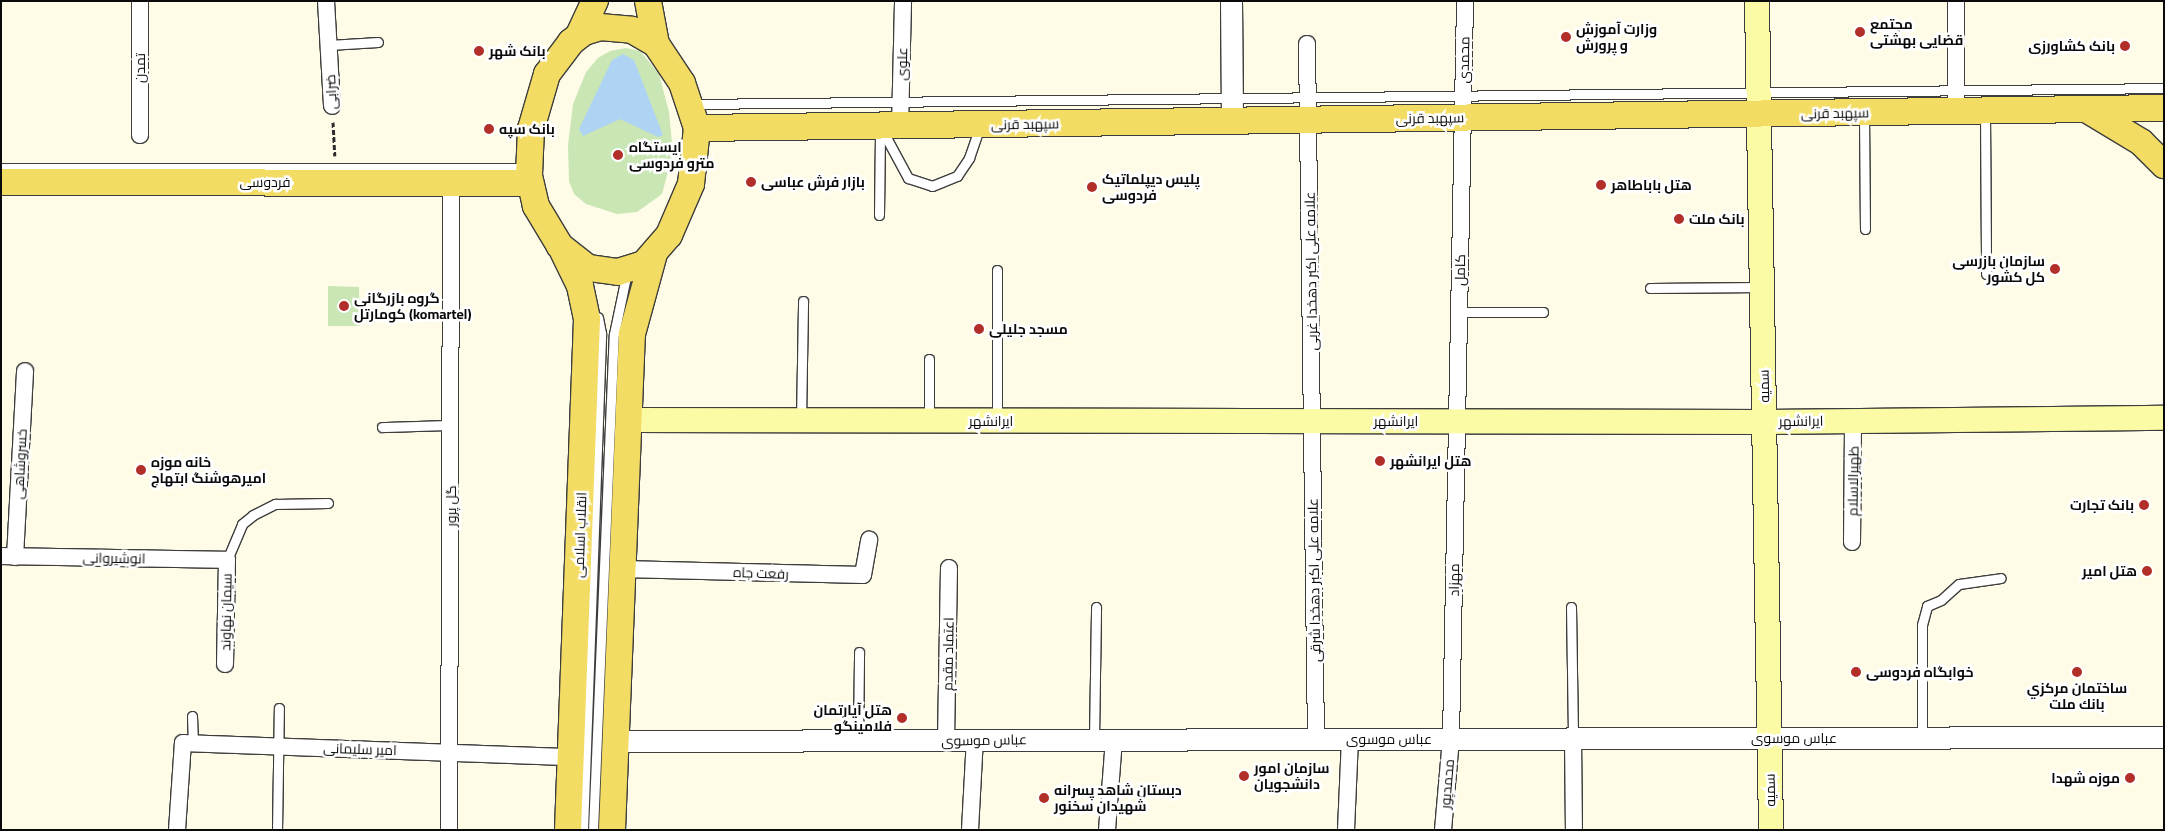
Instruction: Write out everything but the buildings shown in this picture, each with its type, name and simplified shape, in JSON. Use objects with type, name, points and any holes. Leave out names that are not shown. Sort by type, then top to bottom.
[{"type":"main road","points":[[580,35],[595,1]]},
{"type":"main road","points":[[648,1],[656,44]]},
{"type":"main road","name":"سمیه","points":[[1757,1],[1771,830]]},
{"type":"main road","points":[[612,830],[632,334],[653,257],[669,235],[686,197],[696,155],[694,116],[679,77],[656,44],[636,32],[620,28],[600,27],[580,35],[556,58],[540,89],[531,129],[529,175],[540,215],[560,246],[589,272],[627,271],[653,257]]},
{"type":"main road","name":"سپهبد قرنی","points":[[694,116],[893,118],[981,125],[1232,110],[1309,108],[1759,103],[1864,112],[1956,100],[1985,111],[2164,108]]},
{"type":"main road","points":[[2087,109],[2141,142],[2164,165]]},
{"type":"main road","name":"فردوسی","points":[[1,182],[451,183],[529,175]]},
{"type":"main road","name":"انقلاب اسلامی","points":[[560,246],[580,286],[586,319],[568,830]]},
{"type":"main road","name":"ایرانشهر","points":[[628,420],[1764,422],[2164,418]]},
{"type":"street","name":"تمدن","points":[[140,1],[140,136]]},
{"type":"street","name":"ضرابی","points":[[326,1],[332,106]]},
{"type":"street","name":"علوی","points":[[893,118],[903,1]]},
{"type":"street","points":[[1231,1],[1232,110]]},
{"type":"street","name":"محمدی","points":[[1463,107],[1465,1]]},
{"type":"street","points":[[1956,1],[1956,100]]},
{"type":"street","name":"علامه علی اکبر دهخدا غربی","points":[[1307,44],[1312,421]]},
{"type":"street","name":"کامل","points":[[1457,421],[1463,107]]},
{"type":"street","name":"گل پرور","points":[[449,830],[451,753],[451,183]]},
{"type":"street","name":"خسروشاهی","points":[[8,556],[25,371]]},
{"type":"street","name":"علامه علی اکبر دهخدا شرقی","points":[[1312,421],[1316,739]]},
{"type":"street","name":"مهزاد","points":[[1451,738],[1457,421]]},
{"type":"street","name":"ظهیرالاسلام","points":[[1852,542],[1854,421]]},
{"type":"street","name":"رفعت جاه","points":[[622,569],[863,575],[869,540]]},
{"type":"street","name":"انوشیروانی","points":[[8,556],[227,560]]},
{"type":"street","name":"سیمان نهاوند","points":[[225,664],[227,560]]},
{"type":"street","name":"اعتماد مقدم","points":[[946,740],[949,568]]},
{"type":"street","name":"محمدپور","points":[[1443,830],[1451,738]]},
{"type":"street","points":[[1573,738],[1574,830]]},
{"type":"street","name":"عباس موسوی","points":[[615,741],[2164,738]]},
{"type":"street","points":[[1104,739],[1107,830]]},
{"type":"street","points":[[1346,830],[1350,739]]},
{"type":"street","points":[[970,830],[975,740]]},
{"type":"street","points":[[177,830],[183,742],[193,743]]},
{"type":"street","name":"امیر سلیمانی","points":[[193,743],[571,757]]},
{"type":"lane","points":[[329,45],[378,42]]},
{"type":"lane","points":[[1759,103],[1956,100],[2164,88]]},
{"type":"lane","points":[[893,118],[1232,110]]},
{"type":"lane","points":[[1985,111],[1986,274]]},
{"type":"lane","points":[[1864,112],[1865,229]]},
{"type":"lane","points":[[893,118],[908,178],[932,186],[957,176],[968,158],[981,125]]},
{"type":"lane","points":[[879,215],[893,118]]},
{"type":"lane","name":"فردوسی","points":[[1,168],[335,168],[529,175]]},
{"type":"lane","points":[[997,270],[997,421]]},
{"type":"lane","points":[[593,830],[614,334],[627,271]]},
{"type":"lane","points":[[1650,288],[1762,287]]},
{"type":"lane","points":[[801,420],[804,300]]},
{"type":"lane","points":[[583,830],[601,333],[595,305]]},
{"type":"lane","points":[[1459,312],[1543,312]]},
{"type":"lane","points":[[929,359],[929,421]]},
{"type":"lane","points":[[382,426],[451,425]]},
{"type":"lane","points":[[227,560],[242,524],[253,514],[275,504],[328,503]]},
{"type":"lane","points":[[1922,737],[1922,625],[1927,606],[1944,597],[1959,584],[2001,578]]},
{"type":"lane","points":[[1096,607],[1104,739]]},
{"type":"lane","points":[[1571,607],[1573,738]]},
{"type":"lane","points":[[858,740],[859,652]]},
{"type":"lane","points":[[276,830],[280,746],[279,708]]},
{"type":"lane","points":[[192,716],[193,743]]},
{"type":"path","name":"ضرابی","points":[[332,106],[335,168]]},
{"type":"green space","points":[[626,48],[640,51],[659,74],[669,112],[673,153],[662,194],[637,212],[617,214],[586,204],[574,194],[569,181],[568,145],[573,104],[586,72],[598,58],[610,51]]},
{"type":"green space","name":"گروه بازرگانی کومارتل (komartel)","points":[[328,286],[359,287],[360,326],[328,326]]},
{"type":"water","points":[[623,54],[634,60],[663,135],[658,137],[620,119],[583,136],[579,129],[612,60]]},
{"type":"place","name":"مجتمع قضایی بهشتی","points":[[1860,32]]},
{"type":"place","name":"وزارت آموزش و پرورش","points":[[1566,37]]},
{"type":"place","name":"بانک کشاورزی","points":[[2125,46]]},
{"type":"place","name":"بانک شهر","points":[[479,51]]},
{"type":"place","name":"بانک سپه","points":[[489,129]]},
{"type":"place","name":"ایستگاه مترو فردوسی","points":[[618,155]]},
{"type":"place","name":"بازار فرش عباسی","points":[[751,182]]},
{"type":"place","name":"هتل باباطاهر","points":[[1601,185]]},
{"type":"place","name":"پلیس دیپلماتیک فردوسی","points":[[1092,187]]},
{"type":"place","name":"بانک ملت","points":[[1679,219]]},
{"type":"place","name":"سازمان بازرسی کل کشور","points":[[2055,269]]},
{"type":"place","name":"گروه بازرگانی کومارتل (komartel)","points":[[344,306]]},
{"type":"place","name":"مسجد جلیلی","points":[[979,329]]},
{"type":"place","name":"هتل ایرانشهر","points":[[1380,461]]},
{"type":"place","name":"خانه موزه امیرهوشنگ ابتهاج","points":[[141,470]]},
{"type":"place","name":"بانک تجارت","points":[[2144,505]]},
{"type":"place","name":"هتل امیر","points":[[2147,571]]},
{"type":"place","name":"خوابگاه فردوسی","points":[[1856,672]]},
{"type":"place","name":"ساختمان مركزي بانك ملت","points":[[2077,672]]},
{"type":"place","name":"هتل آپارتمان فلامینگو","points":[[902,718]]},
{"type":"place","name":"سازمان امور دانشجویان","points":[[1244,776]]},
{"type":"place","name":"موزه شهدا","points":[[2130,778]]},
{"type":"place","name":"دبستان شاهد پسرانه شهیدان سخنور","points":[[1044,798]]}]
